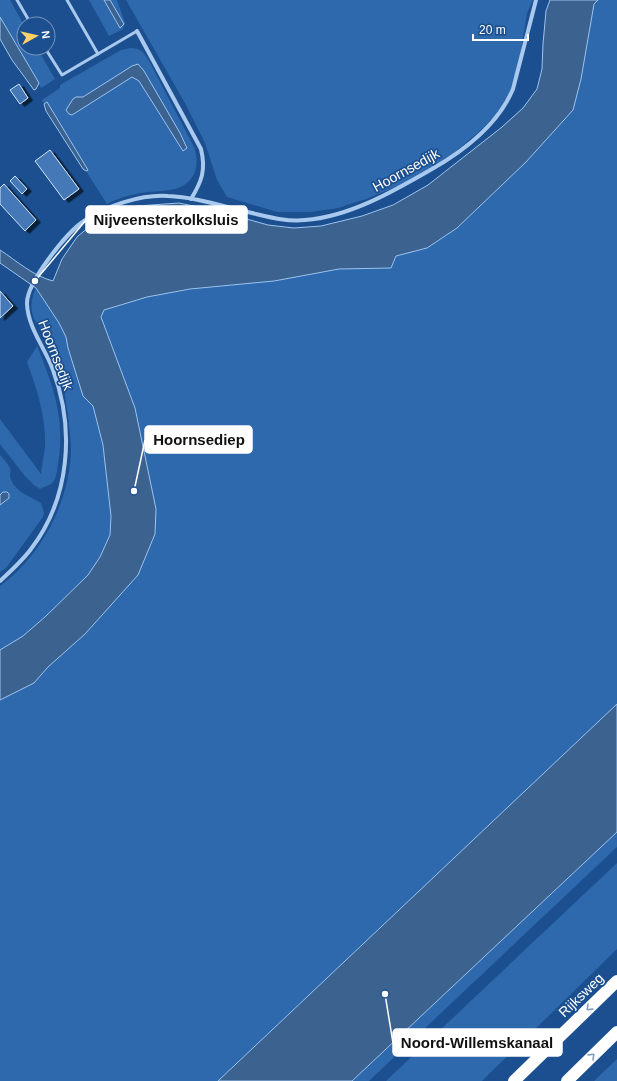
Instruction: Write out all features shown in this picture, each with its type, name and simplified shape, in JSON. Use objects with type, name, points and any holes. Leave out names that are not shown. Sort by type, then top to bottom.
[{"type":"highway","name":"Rijksweg","points":[[514,1081],[617,981]]},
{"type":"highway","points":[[566,1081],[617,1032]]},
{"type":"street","name":"Hoornsedijk","points":[[0,581],[31,550],[43,531],[57,500],[63,476],[66,434],[65,418],[59,387],[41,342],[32,327],[27,298],[39,274],[60,243],[73,229],[99,211],[115,205],[150,197],[168,196],[191,199],[276,219],[304,221],[336,215],[394,191],[444,162],[463,149],[482,134],[501,113],[509,100],[513,89],[536,0]]},
{"type":"street","points":[[137,31],[201,149],[204,167],[201,180],[191,199]]},
{"type":"lane","points":[[17,0],[26,16]]},
{"type":"lane","points":[[67,0],[98,54]]},
{"type":"lane","points":[[50,56],[62,75],[137,31]]},
{"type":"shaded area","points":[[0,0],[10,0],[19,16],[16,16],[16,45],[0,17]]},
{"type":"shaded area","points":[[89,0],[104,0],[119,27],[124,24],[110,0],[117,0],[125,23],[123,29],[109,36]]},
{"type":"shaded area","points":[[104,0],[110,0],[124,24],[120,28]]},
{"type":"shaded area","points":[[126,0],[533,0],[527,13],[517,75],[505,105],[483,128],[446,160],[405,183],[366,199],[338,208],[311,212],[277,212],[227,197],[217,180],[205,143],[186,105]]},
{"type":"shaded area","points":[[550,0],[598,0],[594,4],[581,79],[573,110],[526,162],[457,228],[427,248],[396,256],[391,268],[339,269],[274,281],[190,289],[147,297],[104,310],[101,317],[135,408],[156,509],[155,534],[138,575],[85,634],[48,667],[34,683],[0,700],[0,650],[23,636],[88,575],[100,557],[110,535],[111,516],[103,445],[93,406],[83,396],[66,337],[59,323],[36,288],[0,263],[0,250],[32,272],[53,281],[62,259],[77,237],[96,221],[120,210],[137,206],[179,203],[218,211],[268,225],[294,228],[321,226],[362,216],[393,205],[428,185],[502,127],[523,108],[537,89],[542,69],[546,11]]},
{"type":"shaded area","points":[[598,0],[617,0],[617,704],[218,1081],[0,1081],[0,700],[34,683],[48,667],[85,634],[112,603],[156,509],[135,408],[101,317],[104,310],[147,297],[190,289],[274,281],[339,269],[391,268],[396,256],[427,248],[457,228],[526,162],[573,110],[581,79],[594,3]]},
{"type":"shaded area","points":[[0,17],[16,44],[16,56],[23,56],[39,83],[36,89],[34,90],[12,60],[0,39]]},
{"type":"shaded area","points":[[130,48],[138,49],[148,59],[194,147],[197,160],[195,172],[192,178],[182,186],[172,190],[132,195],[116,199],[107,204],[86,171],[88,170],[47,102],[44,104],[42,100],[60,88],[60,85],[121,50]],"holes":[[[132,66],[144,71],[187,146],[160,115],[139,81],[132,77],[69,114],[76,97],[83,97]]]},
{"type":"shaded area","points":[[23,56],[42,56],[55,79],[41,88]]},
{"type":"shaded area","points":[[138,64],[144,71],[180,133],[187,148],[183,151],[139,81],[132,77],[72,115],[66,110],[76,97],[83,97],[132,66]]},
{"type":"shaded area","points":[[47,102],[88,170],[86,171],[83,169],[46,111],[44,104]]},
{"type":"shaded area","points":[[36,288],[59,323],[66,337],[83,396],[93,405],[103,445],[111,516],[110,535],[100,557],[88,575],[23,636],[0,650],[0,586],[29,559],[51,525],[60,506],[70,467],[71,441],[63,370],[52,342],[36,322],[32,314],[32,301]]},
{"type":"shaded area","points":[[37,346],[53,389],[59,418],[60,433],[60,448],[56,477],[51,484],[40,489],[24,475],[0,444],[0,419],[41,474],[45,446],[44,424],[37,393],[27,362]]},
{"type":"shaded area","points":[[0,455],[10,468],[10,478],[17,488],[24,494],[41,503],[44,512],[43,517],[6,568],[0,572],[0,505],[9,498],[3,492],[0,495]]},
{"type":"shaded area","points":[[3,492],[7,492],[9,494],[9,498],[0,505],[0,495]]},
{"type":"shaded area","points":[[617,704],[617,832],[352,1081],[218,1081]]},
{"type":"shaded area","points":[[617,832],[617,847],[369,1081],[352,1081]]},
{"type":"shaded area","points":[[617,863],[617,949],[482,1081],[386,1081]]},
{"type":"shaded area","points":[[617,1059],[617,1081],[594,1081]]},
{"type":"building","points":[[19,84],[28,98],[20,104],[10,90]]},
{"type":"building","points":[[50,150],[79,189],[64,200],[35,161]]},
{"type":"building","points":[[15,176],[27,189],[22,194],[10,181]]},
{"type":"building","points":[[4,184],[36,220],[25,231],[0,204],[0,188]]},
{"type":"building","points":[[0,291],[13,306],[0,318]]},
{"type":"place","name":"Nijveensterkolksluis","points":[[35,281]]},
{"type":"place","name":"Hoornsediep","points":[[134,491]]},
{"type":"place","name":"Noord-Willemskanaal","points":[[385,994]]}]
